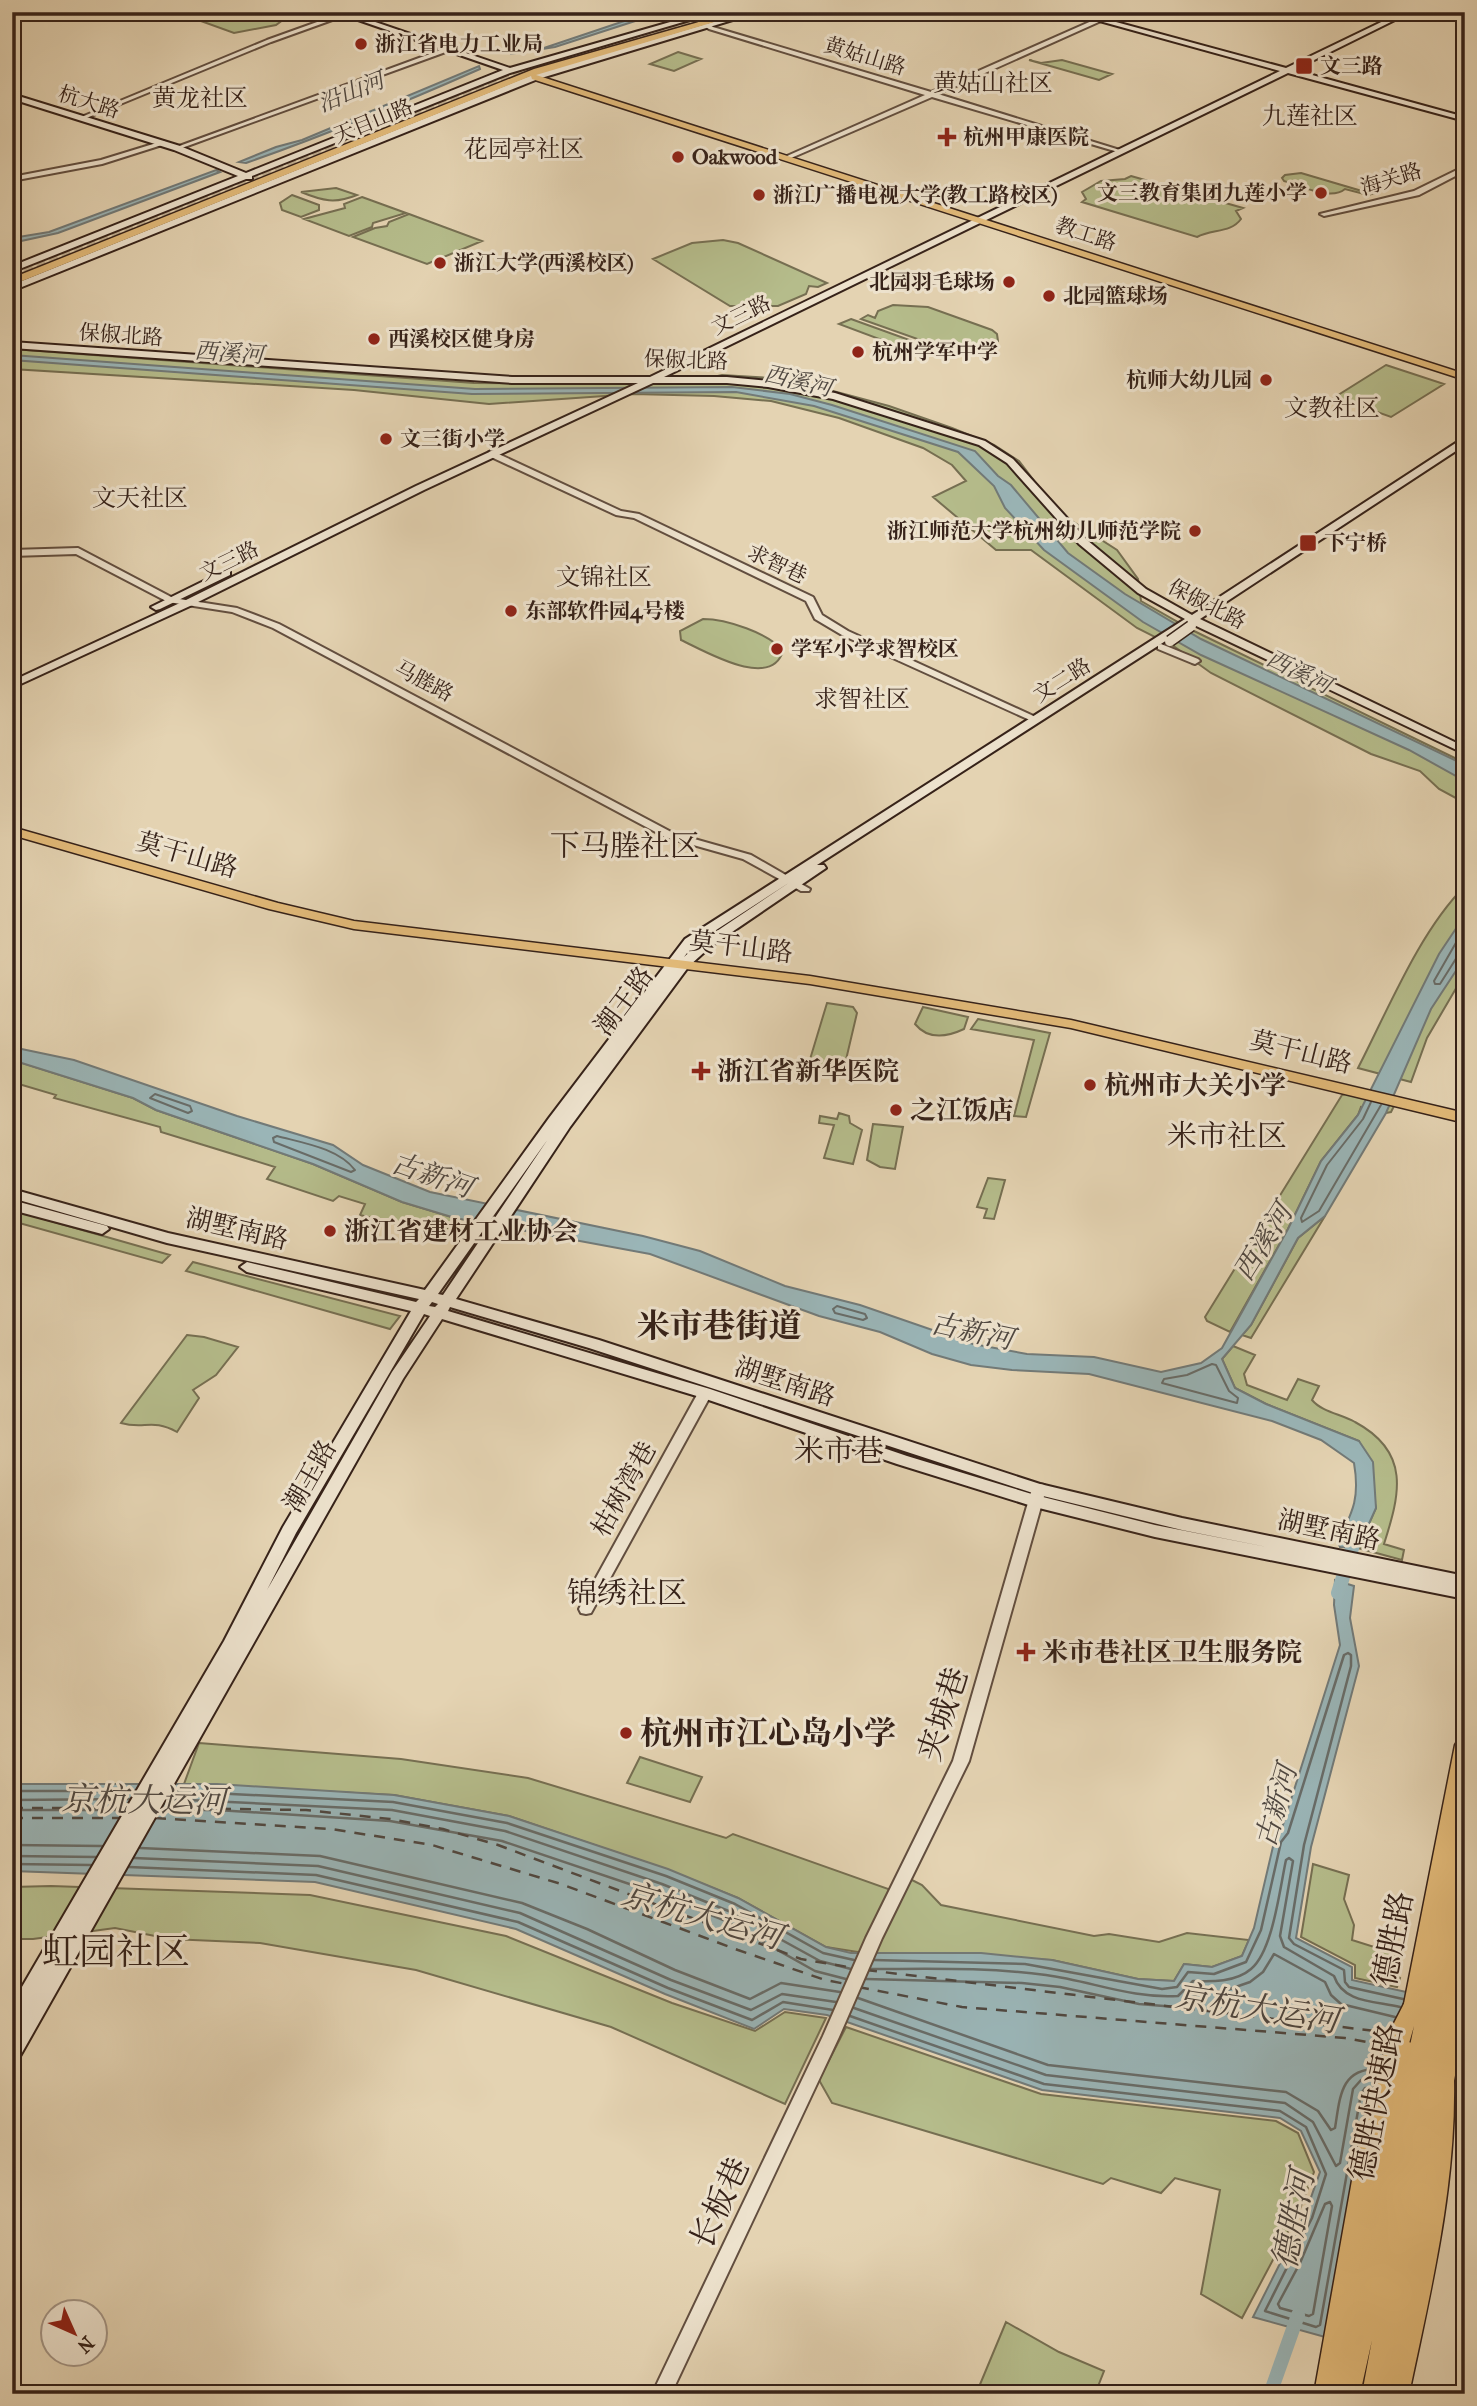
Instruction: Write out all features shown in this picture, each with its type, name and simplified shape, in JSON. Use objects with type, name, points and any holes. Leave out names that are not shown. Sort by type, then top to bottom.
[{"type":"main road","points":[[356,12],[527,71]]},
{"type":"main road","name":"天目山路","points":[[700,22],[714,12]]},
{"type":"main road","name":"天目山路","points":[[12,282],[527,71],[727,12]]},
{"type":"main road","name":"天目山路","points":[[12,288],[260,181],[527,71],[744,12]]},
{"type":"main road","name":"天目山路","points":[[700,22],[756,12]]},
{"type":"main road","points":[[1070,12],[1465,117]]},
{"type":"main road","points":[[1084,12],[1105,20]]},
{"type":"main road","name":"文三路","points":[[1286,69],[1396,12]]},
{"type":"main road","name":"文三路","points":[[12,685],[608,401],[638,382],[977,217],[1408,12]]},
{"type":"main road","points":[[343,13],[527,71]]},
{"type":"main road","points":[[343,13],[449,49],[527,71]]},
{"type":"main road","name":"教工路","points":[[527,71],[1465,377]]},
{"type":"main road","name":"杭大路","points":[[12,96],[163,143],[260,181]]},
{"type":"main road","name":"天目山路","points":[[12,269],[260,181]]},
{"type":"main road","name":"天目山路","points":[[12,275],[260,181]]},
{"type":"main road","name":"教工路","points":[[977,217],[1465,371]]},
{"type":"main road","name":"文三路","points":[[12,674],[620,386],[656,378],[977,217]]},
{"type":"main road","name":"保俶北路","points":[[12,345],[512,380],[638,382]]},
{"type":"main road","name":"保俶北路","points":[[656,378],[727,380],[798,388],[860,403],[982,443],[1010,461],[1066,524],[1118,574],[1191,623],[1465,751]]},
{"type":"main road","name":"文二路","points":[[795,884],[1165,642],[1465,440]]},
{"type":"main road","name":"文二路","points":[[1191,623],[1465,450]]},
{"type":"main road","name":"文二路","points":[[684,958],[1035,719],[1165,642]]},
{"type":"main road","name":"莫干山路","points":[[12,823],[155,861],[283,900],[363,918],[684,958],[1071,1024],[1346,1084],[1465,1118]]},
{"type":"main road","name":"莫干山路","points":[[12,831],[274,906],[354,925],[684,958]]},
{"type":"main road","name":"潮王路","points":[[237,1646],[289,1531],[425,1302],[496,1201],[684,958]]},
{"type":"main road","name":"潮王路","points":[[12,2052],[17,2028],[237,1646],[397,1376],[565,1124],[684,958]]},
{"type":"main road","name":"莫干山路","points":[[1402,1098],[1465,1109]]},
{"type":"main road","name":"湖墅南路","points":[[12,1194],[167,1238],[425,1302],[533,1340],[705,1392],[902,1460],[1037,1495],[1182,1524],[1465,1594]]},
{"type":"main road","name":"湖墅南路","points":[[12,1205],[190,1253],[425,1302]]},
{"type":"main road","name":"湖墅南路","points":[[443,1308],[594,1345],[1037,1495]]},
{"type":"main road","name":"湖墅南路","points":[[1355,1566],[1465,1582]]},
{"type":"main road","name":"德胜路","points":[[1338,2394],[1415,2002],[1458,1816],[1465,1745]]},
{"type":"main road","name":"德胜快速路","points":[[1349,2394],[1369,2305],[1458,1816]]},
{"type":"main road","name":"德胜快速路","points":[[1374,2394],[1465,1892]]},
{"type":"main road","points":[[1385,2394],[1465,1970]]},
{"type":"main road","points":[[1326,2394],[1370,2141],[1398,2040],[1415,2002]]},
{"type":"main road","points":[[1397,2394],[1441,2180],[1445,2116],[1443,2080]]},
{"type":"street","name":"黄姑山路","points":[[684,12],[700,22],[1115,150]]},
{"type":"street","points":[[792,156],[1118,12]]},
{"type":"street","points":[[1458,12],[1465,14]]},
{"type":"street","points":[[82,118],[343,13]]},
{"type":"street","points":[[177,148],[449,49]]},
{"type":"street","points":[[12,179],[102,162],[163,143]]},
{"type":"street","name":"海关路","points":[[1324,214],[1416,193],[1465,168]]},
{"type":"street","name":"求智巷","points":[[492,454],[619,513],[636,516],[810,599],[818,617],[845,633],[1035,719]]},
{"type":"street","name":"马塍路","points":[[12,553],[78,551],[171,600],[234,610],[276,626],[669,835],[747,857],[795,884]]},
{"type":"street","points":[[1165,642],[1195,661]]},
{"type":"street","name":"枯树湾巷","points":[[586,1609],[705,1392]]},
{"type":"street","name":"夹城巷","points":[[873,1946],[874,1938],[961,1761],[1037,1495]]},
{"type":"street","name":"长板巷","points":[[661,2394],[873,1946]]},
{"type":"green space","points":[[176,12],[291,14],[276,25],[234,33]]},
{"type":"green space","points":[[678,52],[701,59],[674,71],[650,64]]},
{"type":"green space","points":[[1029,60],[1041,63],[1062,60],[1112,74],[1099,80]]},
{"type":"green space","points":[[1301,173],[1372,194],[1345,189],[1332,194],[1324,193],[1284,181],[1282,178],[1285,175]]},
{"type":"green space","points":[[1131,176],[1243,208],[1236,211],[1241,219],[1232,227],[1197,237],[1082,202],[1086,199],[1082,192],[1101,181]]},
{"type":"green space","points":[[336,188],[357,195],[342,200],[329,200],[301,192]]},
{"type":"green space","points":[[292,195],[319,205],[319,210],[301,217],[282,210],[280,203]]},
{"type":"green space","points":[[362,197],[406,213],[373,223],[372,227],[349,236],[304,219],[345,208],[344,204]]},
{"type":"green space","points":[[409,214],[482,241],[427,264],[353,237],[387,226],[389,222]]},
{"type":"green space","points":[[723,240],[738,243],[827,283],[818,287],[809,286],[806,294],[778,306],[730,306],[653,259],[692,243]]},
{"type":"green space","points":[[893,305],[928,307],[992,330],[997,334],[998,341],[968,357],[861,319],[868,315],[875,318],[878,311]]},
{"type":"green space","points":[[851,319],[924,345],[911,351],[839,324]]},
{"type":"green space","points":[[12,349],[474,383],[681,384],[722,375],[771,378],[889,406],[994,445],[1019,461],[1058,512],[1117,550],[1138,579],[1141,601],[1192,630],[1465,763],[1465,803],[1439,789],[1420,771],[1371,754],[1211,673],[1175,647],[1137,628],[1031,550],[996,550],[933,497],[966,481],[952,465],[923,448],[839,418],[771,401],[714,396],[633,394],[489,404],[354,390],[12,369]]},
{"type":"green space","points":[[1386,365],[1444,384],[1391,417],[1335,397]]},
{"type":"green space","points":[[703,619],[723,621],[746,628],[768,638],[783,651],[776,662],[765,668],[751,668],[720,658],[681,640],[680,631]]},
{"type":"green space","points":[[1465,886],[1465,973],[1427,1038],[1411,1082],[1358,1068],[1419,949],[1448,905]]},
{"type":"green space","points":[[827,1003],[853,1007],[857,1013],[845,1064],[817,1069],[808,1066]]},
{"type":"green space","points":[[923,1007],[968,1017],[964,1029],[938,1036],[926,1033],[915,1024]]},
{"type":"green space","points":[[978,1019],[1050,1033],[1026,1117],[1014,1116],[1034,1040],[971,1029]]},
{"type":"green space","points":[[16,1061],[133,1098],[156,1110],[313,1164],[402,1202],[455,1218],[442,1235],[360,1215],[365,1204],[339,1196],[333,1201],[267,1179],[275,1167],[161,1132],[160,1127],[54,1098],[56,1095],[12,1082],[12,1064]]},
{"type":"green space","points":[[1351,1092],[1395,1104],[1391,1112],[1386,1113],[1361,1107],[1358,1115],[1321,1161],[1288,1229],[1230,1332],[1207,1321],[1205,1317],[1342,1095]]},
{"type":"green space","points":[[839,1113],[849,1116],[850,1123],[862,1130],[853,1164],[824,1158],[834,1125],[819,1123],[820,1116],[837,1119]]},
{"type":"green space","points":[[873,1124],[903,1127],[895,1169],[880,1167],[867,1160]]},
{"type":"green space","points":[[988,1178],[1005,1180],[994,1219],[984,1218],[987,1209],[977,1207]]},
{"type":"green space","points":[[12,1210],[170,1255],[162,1263],[12,1221]]},
{"type":"green space","points":[[1325,1216],[1251,1338],[1242,1335],[1251,1325],[1298,1238]]},
{"type":"green space","points":[[193,1262],[400,1316],[390,1329],[186,1271]]},
{"type":"green space","points":[[187,1335],[238,1347],[216,1375],[193,1390],[199,1398],[177,1432],[161,1426],[121,1423]]},
{"type":"green space","points":[[1233,1346],[1255,1355],[1244,1374],[1247,1385],[1287,1400],[1298,1379],[1319,1386],[1312,1400],[1316,1404],[1355,1422],[1373,1434],[1385,1447],[1393,1461],[1397,1491],[1384,1544],[1404,1550],[1402,1560],[1358,1548],[1376,1508],[1359,1441],[1266,1404],[1235,1388],[1222,1359]]},
{"type":"green space","points":[[199,1743],[401,1759],[528,1778],[726,1838],[733,1834],[894,1891],[864,1953],[826,1947],[738,1898],[668,1870],[509,1816],[394,1795],[184,1784]]},
{"type":"green space","points":[[640,1757],[702,1777],[690,1802],[627,1783]]},
{"type":"green space","points":[[1313,1864],[1349,1875],[1344,1899],[1354,1925],[1352,1940],[1393,1953],[1396,1951],[1392,1973],[1400,1978],[1397,1987],[1355,1978],[1355,1965],[1301,1937]]},
{"type":"green space","points":[[910,1879],[922,1885],[941,1905],[1094,1936],[1109,1934],[1159,1942],[1187,1933],[1249,1940],[1242,1956],[1212,1967],[1184,1964],[1174,1981],[1138,1979],[1052,1960],[875,1953]]},
{"type":"green space","points":[[12,1887],[310,1895],[506,1936],[672,2003],[755,2031],[785,2012],[826,2018],[785,2104],[611,2027],[416,1970],[260,1943],[170,1939],[115,1928],[33,1939],[12,1939]]},
{"type":"green space","points":[[846,2027],[1041,2094],[1276,2121],[1298,2133],[1314,2172],[1299,2211],[1242,2318],[1201,2294],[1220,2190],[1175,2178],[1161,2193],[1111,2178],[1103,2184],[832,2103],[819,2080]]},
{"type":"green space","points":[[1006,2322],[1059,2352],[1104,2371],[1095,2394],[976,2394]]},
{"type":"water","points":[[651,12],[663,12],[555,47],[510,54],[544,48]]},
{"type":"water","points":[[479,66],[480,69],[364,118],[246,163],[239,162],[302,140]]},
{"type":"water","points":[[216,170],[220,172],[58,233],[12,243],[12,238],[49,232]]},
{"type":"water","points":[[12,355],[475,389],[732,387],[790,394],[832,405],[975,451],[998,476],[1011,485],[1068,553],[1125,594],[1201,639],[1465,765],[1465,781],[1409,750],[1201,655],[1143,622],[1044,550],[1005,508],[994,486],[958,452],[814,406],[736,392],[472,394],[12,360]]},
{"type":"water","points":[[1465,915],[1465,957],[1431,1009],[1386,1113],[1325,1216],[1298,1238],[1251,1325],[1222,1359],[1235,1388],[1266,1404],[1359,1441],[1373,1462],[1376,1508],[1358,1548],[1340,1547],[1338,1542],[1356,1495],[1354,1463],[1321,1440],[1272,1421],[1089,1374],[971,1365],[932,1354],[880,1332],[819,1316],[650,1254],[455,1218],[402,1202],[313,1164],[156,1110],[133,1098],[12,1060],[12,1047],[74,1060],[237,1116],[333,1145],[363,1165],[430,1192],[643,1236],[700,1251],[785,1286],[860,1305],[973,1344],[1027,1354],[1094,1357],[1161,1372],[1201,1363],[1222,1348],[1288,1229],[1321,1161],[1358,1115],[1439,954]]},
{"type":"water","name":"京杭大运河","points":[[1335,1580],[1354,1586],[1350,1618],[1359,1666],[1311,1847],[1296,1938],[1352,1967],[1352,1980],[1465,2005],[1465,2112],[1368,2094],[1325,2337],[1253,2317],[1305,2214],[1320,2172],[1301,2131],[1280,2118],[1042,2090],[827,2015],[784,2009],[754,2029],[665,1994],[516,1929],[315,1882],[12,1871],[12,1784],[217,1784],[394,1795],[509,1816],[668,1869],[738,1898],[826,1947],[851,1953],[981,1953],[1052,1960],[1138,1979],[1174,1981],[1184,1964],[1212,1967],[1242,1956],[1254,1928],[1275,1838],[1281,1831],[1340,1645],[1334,1605]]},
{"type":"waterway","name":"古新河","points":[[1352,1547],[1355,1538]]},
{"type":"waterway","name":"古新河","points":[[1338,1593],[1353,1545]]},
{"type":"waterway","name":"德胜河","points":[[1270,2394],[1298,2315]]},
{"type":"ferry route","points":[[12,1808],[127,1808]]},
{"type":"ferry route","points":[[160,1808],[306,1810],[390,1819],[443,1829],[498,1845],[801,1959],[854,1968]]},
{"type":"ferry route","points":[[12,1818],[122,1818]]},
{"type":"ferry route","points":[[155,1818],[331,1829],[432,1845],[561,1884],[738,1950],[825,1980],[846,1984]]},
{"type":"ferry route","points":[[866,1970],[1392,2033]]},
{"type":"ferry route","points":[[858,1987],[962,2007],[1345,2038],[1388,2046]]},
{"type":"tunnel","points":[[12,276],[525,69],[725,12]]},
{"type":"place","name":"浙江省电力工业局","points":[[361,44]]},
{"type":"place","name":"文三路","points":[[1304,66]]},
{"type":"place","name":"杭州甲康医院","points":[[947,137]]},
{"type":"place","name":"Oakwood","points":[[678,157]]},
{"type":"place","name":"文三教育集团九莲小学","points":[[1321,193]]},
{"type":"place","name":"浙江广播电视大学(教工路校区)","points":[[759,195]]},
{"type":"place","name":"浙江大学(西溪校区)","points":[[440,263]]},
{"type":"place","name":"北园羽毛球场","points":[[1009,282]]},
{"type":"place","name":"北园篮球场","points":[[1049,296]]},
{"type":"place","name":"西溪校区健身房","points":[[374,339]]},
{"type":"place","name":"杭州学军中学","points":[[858,352]]},
{"type":"place","name":"杭师大幼儿园","points":[[1266,380]]},
{"type":"place","name":"文三街小学","points":[[386,439]]},
{"type":"place","name":"浙江师范大学杭州幼儿师范学院","points":[[1195,531]]},
{"type":"place","name":"下宁桥","points":[[1308,543]]},
{"type":"place","name":"东部软件园4号楼","points":[[511,611]]},
{"type":"place","name":"学军小学求智校区","points":[[777,649]]},
{"type":"place","name":"浙江省新华医院","points":[[701,1071]]},
{"type":"place","name":"杭州市大关小学","points":[[1090,1085]]},
{"type":"place","name":"之江饭店","points":[[896,1110]]},
{"type":"place","name":"浙江省建材工业协会","points":[[330,1231]]},
{"type":"place","name":"米市巷社区卫生服务院","points":[[1026,1652]]},
{"type":"place","name":"杭州市江心岛小学","points":[[626,1733]]},
{"type":"district","name":"黄姑山社区","points":[[993,83]]},
{"type":"district","name":"黄龙社区","points":[[200,98]]},
{"type":"district","name":"九莲社区","points":[[1310,116]]},
{"type":"district","name":"花园亭社区","points":[[524,149]]},
{"type":"district","name":"文教社区","points":[[1332,408]]},
{"type":"district","name":"文天社区","points":[[140,498]]},
{"type":"district","name":"文锦社区","points":[[604,577]]},
{"type":"district","name":"求智社区","points":[[862,699]]},
{"type":"district","name":"下马塍社区","points":[[625,846]]},
{"type":"district","name":"米市社区","points":[[1227,1136]]},
{"type":"district","name":"米市巷街道","points":[[719,1326]]},
{"type":"district","name":"米市巷","points":[[839,1451]]},
{"type":"district","name":"锦绣社区","points":[[627,1593]]},
{"type":"district","name":"虹园社区","points":[[116,1952]]},
{"type":"water label","name":"沿山河","points":[[351,92]]},
{"type":"water label","name":"西溪河","points":[[229,353]]},
{"type":"water label","name":"西溪河","points":[[798,381]]},
{"type":"water label","name":"西溪河","points":[[1299,672]]},
{"type":"water label","name":"西溪河","points":[[1263,1242]]}]
